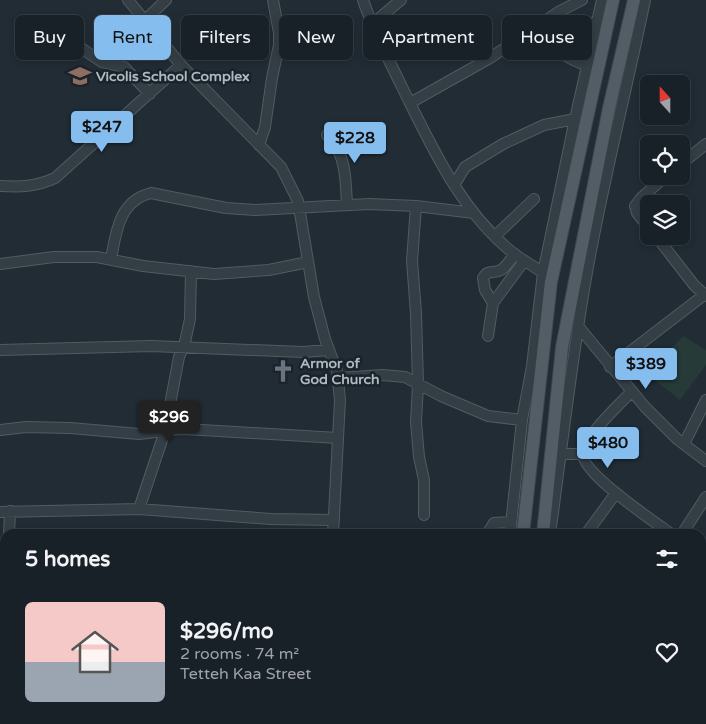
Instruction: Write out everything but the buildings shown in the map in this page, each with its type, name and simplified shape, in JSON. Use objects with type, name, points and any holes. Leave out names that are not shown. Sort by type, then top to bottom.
[{"type":"main road","points":[[523,529],[551,282],[570,168],[589,104],[613,0]]},
{"type":"main road","points":[[543,529],[555,431],[562,347],[609,108],[634,0]]},
{"type":"main road","points":[[589,104],[599,104],[609,108]]},
{"type":"main road","points":[[585,231],[591,253]]},
{"type":"main road","points":[[555,431],[567,413]]},
{"type":"main road","points":[[524,514],[532,518],[544,517]]},
{"type":"street","points":[[128,0],[141,15]]},
{"type":"street","points":[[150,15],[166,0]]},
{"type":"street","points":[[259,145],[265,127],[279,45],[279,33],[273,0]]},
{"type":"street","points":[[363,0],[369,15]]},
{"type":"street","points":[[383,15],[402,0]]},
{"type":"street","points":[[558,0],[560,11]]},
{"type":"street","points":[[410,104],[490,58],[560,11],[582,0]]},
{"type":"street","points":[[510,529],[522,420],[532,366],[543,273],[570,168],[575,119],[602,0]]},
{"type":"street","points":[[551,529],[578,326],[591,253],[645,0]]},
{"type":"street","points":[[587,66],[564,53],[558,43],[561,30],[566,25],[581,22],[596,23]]},
{"type":"street","points":[[84,50],[102,62],[124,67],[150,94]]},
{"type":"street","points":[[171,53],[181,66],[281,167],[300,208],[314,297],[338,378],[340,400],[333,529]]},
{"type":"street","points":[[389,60],[410,104],[454,185],[474,213],[515,254],[543,273]]},
{"type":"street","points":[[0,186],[25,187],[40,185],[55,178],[181,66]]},
{"type":"street","points":[[454,185],[465,167],[503,144],[544,125],[575,119]]},
{"type":"street","points":[[327,135],[338,149],[341,159],[346,182],[347,205]]},
{"type":"street","points":[[690,157],[706,144]]},
{"type":"street","points":[[644,195],[656,185]]},
{"type":"street","points":[[111,259],[118,223],[124,211],[142,195],[151,193],[226,208],[255,210],[347,205],[416,206],[474,213]]},
{"type":"street","points":[[495,236],[534,199]]},
{"type":"street","points":[[640,199],[635,206],[640,217]]},
{"type":"street","points":[[416,206],[412,261],[416,312],[418,384],[417,447],[424,480],[424,514]]},
{"type":"street","points":[[610,367],[705,295],[694,285],[663,245]]},
{"type":"street","points":[[493,303],[485,290],[482,278],[490,271],[503,269],[515,254]]},
{"type":"street","points":[[0,264],[54,258],[97,258],[143,266],[214,274],[269,270],[308,262]]},
{"type":"street","points":[[488,336],[493,303],[524,261]]},
{"type":"street","points":[[139,509],[165,431],[179,357],[190,319],[191,271]]},
{"type":"street","points":[[578,326],[644,407],[684,444],[706,461]]},
{"type":"street","points":[[0,350],[116,345],[303,352],[329,350]]},
{"type":"street","points":[[338,378],[383,375],[405,378],[488,416],[522,420]]},
{"type":"street","points":[[631,392],[601,424],[586,444],[583,454],[586,464],[595,475],[664,529]]},
{"type":"street","points":[[684,444],[706,400]]},
{"type":"street","points":[[0,430],[26,427],[70,428],[139,434],[202,430],[338,438]]},
{"type":"street","points":[[561,454],[583,454]]},
{"type":"street","points":[[590,529],[616,493]]},
{"type":"street","points":[[685,529],[706,497]]},
{"type":"street","points":[[8,529],[5,511],[139,509],[261,518],[334,520]]},
{"type":"street","points":[[491,529],[494,523],[511,522]]},
{"type":"green space","points":[[683,336],[706,350],[706,365],[680,400],[647,374]]},
{"type":"place","name":"Vicolis School Complex","points":[[80,76]]},
{"type":"place","name":"Armor of God Church","points":[[283,371]]}]
